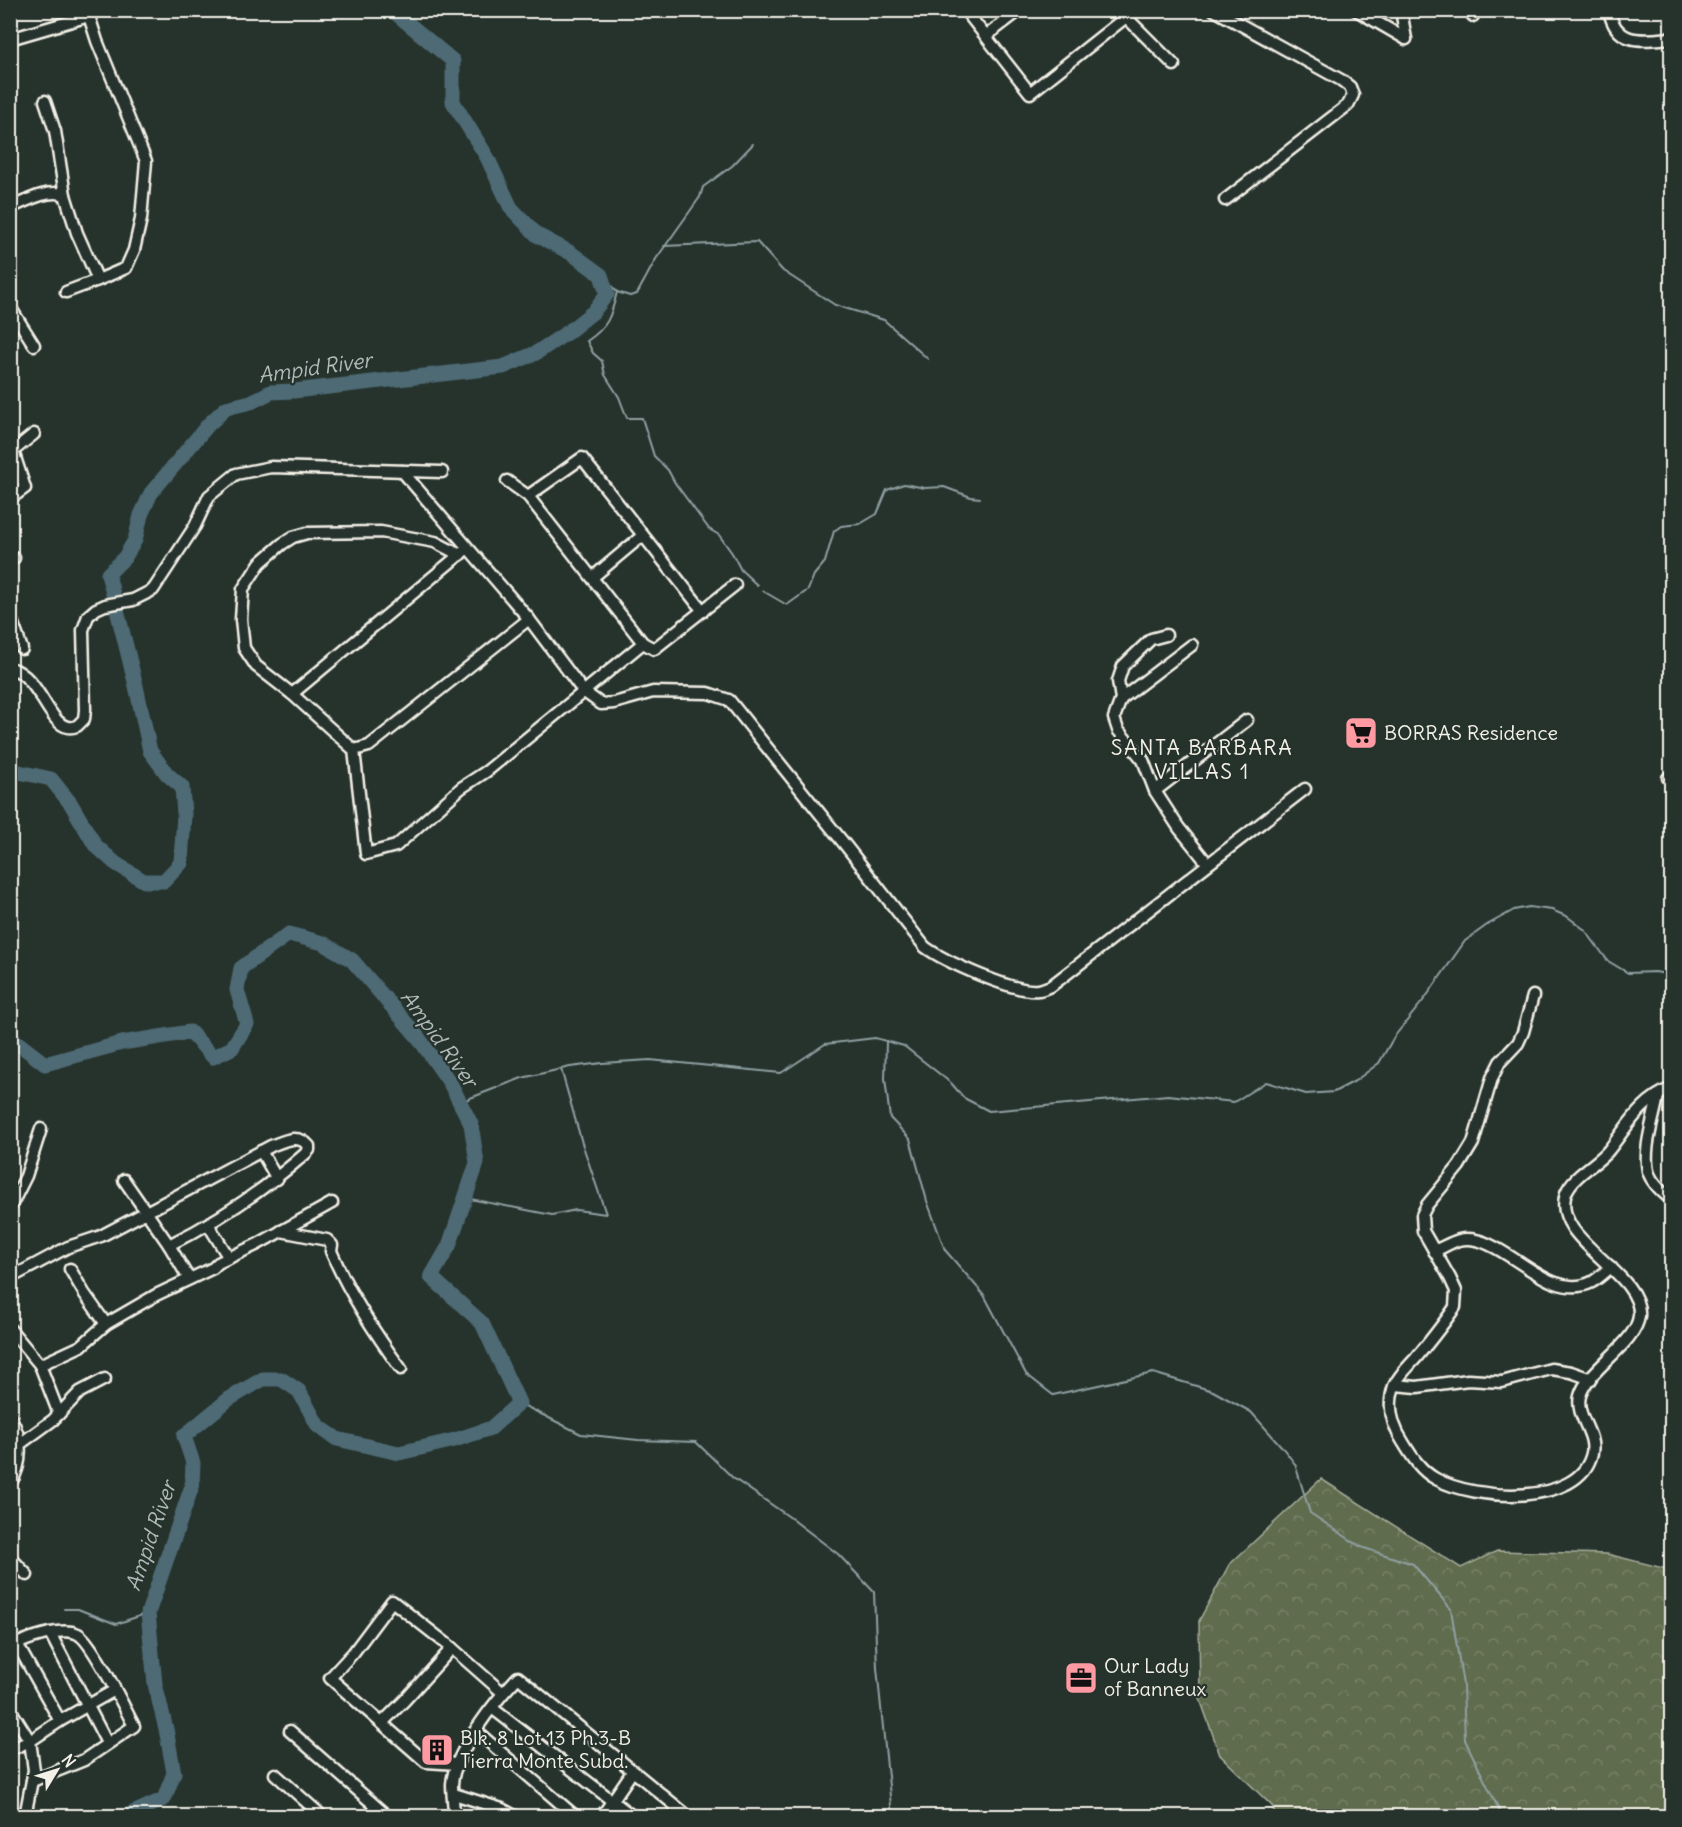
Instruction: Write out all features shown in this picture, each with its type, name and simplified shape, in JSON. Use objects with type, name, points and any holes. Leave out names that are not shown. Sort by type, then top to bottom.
[{"type":"street","points":[[965,10],[1030,93],[1125,14],[1174,65]]},
{"type":"street","points":[[986,36],[1020,10]]},
{"type":"street","points":[[1214,10],[1341,81],[1350,87],[1353,95],[1348,105],[1225,200]]},
{"type":"street","points":[[1356,10],[1406,39],[1401,10]]},
{"type":"street","points":[[1610,10],[1614,24],[1627,38],[1635,41],[1671,38]]},
{"type":"street","points":[[10,39],[91,13],[97,41],[146,161],[141,219],[134,250],[126,267],[66,292]]},
{"type":"street","points":[[45,101],[55,131],[65,195],[77,233],[98,280]]},
{"type":"street","points":[[10,208],[48,194],[58,192],[65,195]]},
{"type":"street","points":[[10,307],[34,345]]},
{"type":"street","points":[[10,499],[25,488],[13,451],[34,434]]},
{"type":"street","points":[[528,496],[582,458],[703,611]]},
{"type":"street","points":[[10,668],[31,681],[57,722],[67,728],[77,726],[84,719],[85,710],[83,630],[88,616],[105,605],[133,600],[153,590],[195,526],[209,496],[236,474],[271,466],[442,472]]},
{"type":"street","points":[[402,471],[464,551],[529,619],[584,691],[601,704],[614,703],[652,692],[708,693],[729,700],[924,947],[937,956],[1014,987],[1038,990],[1051,986],[1305,789]]},
{"type":"street","points":[[507,482],[528,496],[643,643],[654,650],[735,585]]},
{"type":"street","points":[[464,551],[435,542],[381,532],[307,533],[293,537],[282,544],[260,563],[243,589],[241,619],[244,648],[256,666],[292,694],[354,750],[366,854],[396,846],[462,788],[487,771],[643,643]]},
{"type":"street","points":[[593,577],[642,536]]},
{"type":"street","points":[[292,694],[464,551]]},
{"type":"street","points":[[10,615],[22,649]]},
{"type":"street","points":[[354,750],[369,746],[529,619]]},
{"type":"street","points":[[1166,635],[1151,639],[1123,666],[1118,681],[1121,699],[1114,718],[1118,730],[1143,760],[1155,791],[1179,828],[1208,864]]},
{"type":"street","points":[[1121,699],[1192,645]]},
{"type":"street","points":[[1155,791],[1247,720]]},
{"type":"street","points":[[1533,996],[1518,1043],[1500,1062],[1492,1078],[1473,1143],[1460,1166],[1427,1205],[1422,1215],[1423,1231],[1456,1291],[1455,1307],[1395,1385],[1391,1401],[1392,1418],[1397,1432],[1422,1469],[1434,1478],[1452,1487],[1472,1491],[1510,1495],[1531,1494],[1560,1487],[1575,1480],[1590,1462],[1593,1448],[1590,1434],[1581,1414],[1580,1396],[1591,1379],[1631,1333],[1639,1317],[1633,1294],[1611,1267],[1575,1232],[1568,1219],[1566,1192],[1575,1180],[1606,1152],[1642,1106],[1671,1088]]},
{"type":"street","points":[[1658,1096],[1647,1152],[1648,1171],[1656,1185],[1671,1200]]},
{"type":"street","points":[[10,1208],[26,1176],[40,1129]]},
{"type":"street","points":[[10,1278],[68,1246],[101,1236],[148,1213],[261,1151],[288,1140],[302,1140],[309,1146],[309,1150],[277,1179],[208,1224],[169,1245]]},
{"type":"street","points":[[261,1151],[277,1179]]},
{"type":"street","points":[[124,1180],[148,1213],[189,1279]]},
{"type":"street","points":[[40,1365],[81,1346],[106,1324],[332,1203]]},
{"type":"street","points":[[208,1224],[229,1258]]},
{"type":"street","points":[[281,1231],[327,1240],[332,1245],[331,1251],[346,1286],[401,1370]]},
{"type":"street","points":[[1434,1251],[1461,1240],[1481,1241],[1560,1284],[1581,1285],[1593,1281],[1611,1267]]},
{"type":"street","points":[[70,1269],[106,1324]]},
{"type":"street","points":[[10,1329],[40,1365],[59,1414]]},
{"type":"street","points":[[1395,1385],[1417,1387],[1468,1380],[1502,1382],[1551,1369],[1571,1372],[1591,1379]]},
{"type":"street","points":[[20,1444],[59,1414],[80,1392],[105,1379]]},
{"type":"street","points":[[10,1418],[20,1444],[17,1469],[10,1484]]},
{"type":"street","points":[[10,1557],[27,1575]]},
{"type":"street","points":[[457,1764],[426,1762],[330,1678],[353,1653],[392,1601],[452,1647],[503,1693]]},
{"type":"street","points":[[10,1648],[18,1643],[50,1634],[67,1631],[80,1634],[95,1654],[134,1726],[84,1760],[32,1781]]},
{"type":"street","points":[[50,1634],[107,1743]]},
{"type":"street","points":[[10,1638],[18,1646],[60,1720]]},
{"type":"street","points":[[382,1723],[452,1647]]},
{"type":"street","points":[[454,1816],[452,1784],[464,1748],[503,1693],[518,1677],[688,1816]]},
{"type":"street","points":[[10,1750],[30,1741],[60,1720],[115,1690]]},
{"type":"street","points":[[492,1708],[632,1816]]},
{"type":"street","points":[[10,1709],[30,1741],[34,1770],[25,1816]]},
{"type":"street","points":[[290,1731],[387,1816]]},
{"type":"street","points":[[476,1731],[575,1816]]},
{"type":"street","points":[[602,1816],[632,1772]]},
{"type":"street","points":[[274,1774],[322,1816]]},
{"type":"street","points":[[454,1794],[502,1809],[515,1816]]},
{"type":"green space","points":[[1321,1479],[1461,1568],[1497,1551],[1607,1554],[1671,1570],[1671,1816],[1275,1816],[1273,1807],[1220,1755],[1200,1699],[1199,1621],[1229,1565]]},
{"type":"waterway","name":"Ampid River","points":[[10,770],[51,779],[71,804],[95,845],[115,863],[144,881],[164,881],[181,863],[184,814],[182,787],[167,774],[150,751],[108,574],[125,557],[135,540],[141,515],[151,493],[208,425],[226,408],[251,402],[271,392],[503,367],[536,353],[568,332],[593,312],[607,294],[601,275],[571,253],[537,235],[511,208],[487,157],[453,102],[453,61],[392,10]]},
{"type":"waterway","points":[[617,292],[630,296],[637,294],[656,259],[700,197],[703,187],[732,166],[753,144]]},
{"type":"waterway","points":[[664,246],[757,242],[783,271],[835,305],[884,320],[928,359]]},
{"type":"waterway","points":[[601,275],[617,292],[608,321],[587,341],[593,353],[602,361],[605,375],[619,397],[627,418],[642,418],[654,456],[668,470],[709,529],[719,535],[741,570],[757,585]]},
{"type":"waterway","points":[[763,591],[787,605],[808,590],[814,575],[825,562],[834,531],[841,526],[860,524],[877,514],[887,490],[904,484],[925,488],[944,487],[980,498]]},
{"type":"waterway","points":[[460,1102],[522,1078],[570,1067],[602,1063],[650,1060],[781,1073],[825,1044],[875,1038],[904,1046],[951,1083],[964,1098],[989,1111],[1168,1095],[1234,1102],[1266,1082],[1306,1094],[1334,1092],[1355,1081],[1379,1063],[1394,1037],[1426,997],[1465,941],[1514,910],[1529,907],[1552,910],[1568,917],[1585,930],[1608,961],[1628,973],[1655,972],[1672,975]]},
{"type":"waterway","name":"Ampid River","points":[[10,1037],[45,1064],[122,1043],[190,1032],[213,1057],[232,1048],[247,1024],[237,990],[241,968],[289,934],[323,943],[352,960],[418,1037],[450,1083],[471,1124],[477,1163],[449,1246],[431,1277],[482,1323],[519,1403],[491,1428],[455,1440],[399,1453],[337,1439],[318,1426],[299,1391],[281,1379],[263,1379],[229,1399],[184,1436],[193,1463],[192,1486],[148,1613],[155,1684],[174,1773],[164,1799],[126,1816]]},
{"type":"waterway","points":[[886,1042],[885,1079],[890,1118],[910,1139],[927,1201],[945,1250],[984,1295],[1026,1374],[1053,1395],[1153,1373],[1213,1391],[1251,1412],[1295,1464],[1310,1513],[1361,1547],[1413,1564],[1451,1609],[1463,1685],[1465,1740],[1502,1816]]},
{"type":"waterway","points":[[465,1198],[552,1215],[576,1210],[606,1214],[582,1143],[561,1069]]},
{"type":"waterway","points":[[519,1403],[581,1434],[638,1440],[696,1442],[733,1478],[838,1554],[874,1592],[877,1668],[892,1816]]},
{"type":"waterway","points":[[64,1609],[78,1609],[116,1624],[148,1613]]},
{"type":"place","name":"BORRAS Residence","points":[[1361,733]]},
{"type":"place","name":"Our Lady of Banneux","points":[[1081,1678]]},
{"type":"place","name":"Blk. 8 Lot 13 Ph.3-B Tierra Monte Subd.","points":[[437,1750]]},
{"type":"district","name":"SANTA BARBARA VILLAS 1","points":[[1202,760]]}]
